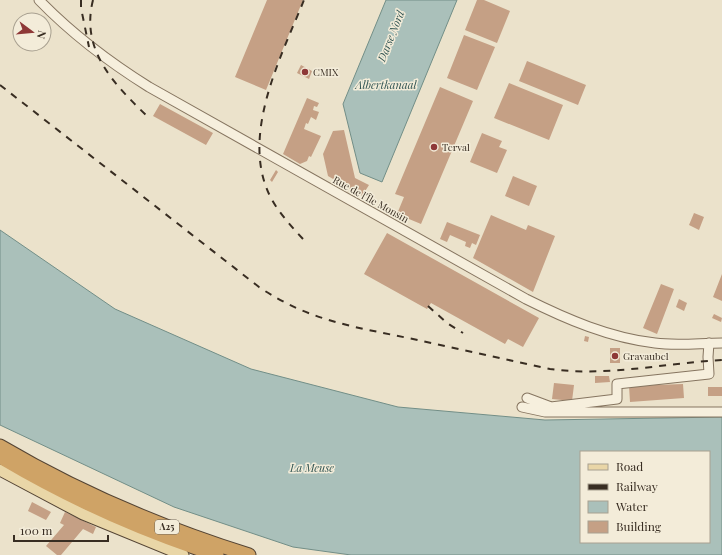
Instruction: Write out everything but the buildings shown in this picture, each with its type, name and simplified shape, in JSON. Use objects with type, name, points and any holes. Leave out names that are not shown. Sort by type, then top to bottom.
[{"type":"highway","name":"A25","points":[[0,446],[50,474],[147,519],[207,542],[249,555]]},
{"type":"highway","name":"A25","points":[[0,457],[84,502],[143,527],[217,555]]},
{"type":"main road","points":[[0,470],[83,514],[165,552],[183,555]]},
{"type":"street","name":"Rue de l'Île Monsin","points":[[39,0],[96,51],[149,87],[526,298],[581,323],[637,341],[666,344],[722,343]]},
{"type":"street","points":[[527,398],[551,407],[610,400],[617,399],[617,384],[709,374],[709,343]]},
{"type":"street","points":[[522,407],[545,412],[722,412]]},
{"type":"water","name":"Albertkanaal","points":[[386,0],[457,0],[382,182],[360,173],[343,104]]},
{"type":"water","name":"La Meuse","points":[[0,230],[115,309],[251,369],[398,407],[545,420],[722,417],[722,555],[351,555],[293,547],[174,507],[0,425]]},
{"type":"railway","points":[[81,0],[81,8],[89,47]]},
{"type":"railway","points":[[93,0],[90,18],[91,35],[103,66],[124,92],[148,117]]},
{"type":"railway","points":[[303,239],[281,214],[271,198],[262,174],[259,149],[261,124],[267,98],[275,72],[304,0]]},
{"type":"railway","points":[[0,85],[259,287],[278,299],[314,315],[352,326],[550,369],[571,371],[636,369],[722,360]]},
{"type":"railway","points":[[428,306],[447,323],[463,333]]},
{"type":"place","name":"CMIX","points":[[305,72]]},
{"type":"place","name":"Terval","points":[[434,147]]},
{"type":"place","name":"Gravaubel","points":[[615,356]]},
{"type":"water label","name":"Darse Nord","points":[[391,36]]}]
